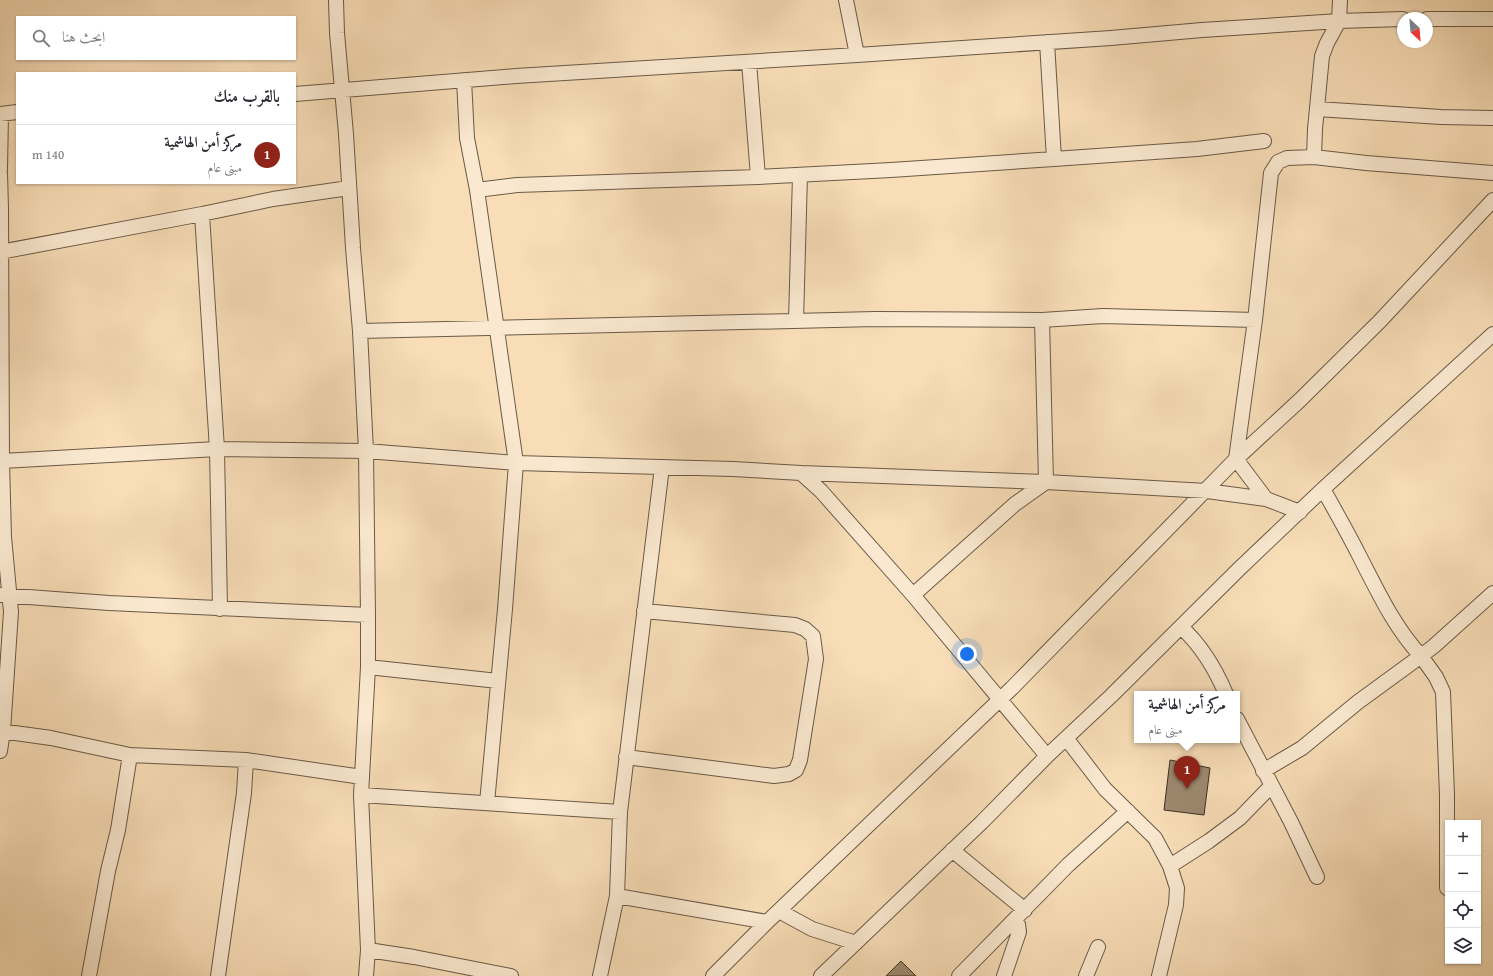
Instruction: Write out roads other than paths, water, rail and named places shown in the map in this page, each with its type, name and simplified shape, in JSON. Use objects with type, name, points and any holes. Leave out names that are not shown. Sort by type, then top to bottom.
[{"type":"street","points":[[336,0],[337,33],[346,134],[360,331],[366,451],[368,667],[361,795],[368,950],[366,976]]},
{"type":"street","points":[[846,0],[857,55]]},
{"type":"street","points":[[1314,156],[1322,56],[1326,43],[1339,21],[1340,0]]},
{"type":"street","points":[[296,94],[464,80],[857,55],[1339,21],[1397,19]]},
{"type":"street","points":[[1433,19],[1493,19]]},
{"type":"street","points":[[1047,42],[1054,159]]},
{"type":"street","points":[[749,62],[758,177]]},
{"type":"street","points":[[464,80],[467,138],[477,190],[516,463],[487,803]]},
{"type":"street","points":[[1317,109],[1441,117],[1493,118]]},
{"type":"street","points":[[0,168],[0,114],[16,112]]},
{"type":"street","points":[[477,190],[517,185],[758,177],[1054,159],[1213,147],[1264,141]]},
{"type":"street","points":[[1266,499],[1236,459],[1255,320],[1271,173],[1278,162],[1287,158],[1314,156],[1366,163],[1493,173]]},
{"type":"street","points":[[0,172],[2,461],[5,595],[11,612],[0,751]]},
{"type":"street","points":[[796,321],[800,174]]},
{"type":"street","points":[[1,251],[202,214],[273,199],[349,188]]},
{"type":"street","points":[[713,976],[767,922],[999,700],[1236,459],[1300,400],[1380,320],[1493,200]]},
{"type":"street","points":[[202,214],[217,449],[220,609]]},
{"type":"street","points":[[360,331],[882,319],[1042,320],[1103,316],[1255,320]]},
{"type":"street","points":[[1042,320],[1046,482]]},
{"type":"street","points":[[821,976],[1239,569],[1323,489],[1493,334]]},
{"type":"street","points":[[2,461],[217,449],[366,451],[516,463],[733,469],[1207,490],[1266,499],[1300,512]]},
{"type":"street","points":[[600,976],[617,896],[620,812],[662,467]]},
{"type":"street","points":[[801,473],[817,487],[913,595],[1047,756]]},
{"type":"street","points":[[913,595],[1015,504],[1046,482]]},
{"type":"street","points":[[1323,489],[1384,605],[1410,644],[1421,656],[1436,677],[1443,692],[1447,780],[1447,856]]},
{"type":"street","points":[[1263,771],[1302,748],[1358,702],[1421,656],[1493,594]]},
{"type":"street","points":[[5,595],[109,603],[368,615]]},
{"type":"street","points":[[626,758],[774,776],[789,774],[796,770],[800,760],[816,659],[813,636],[805,629],[796,625],[644,611]]},
{"type":"street","points":[[1181,627],[1195,640],[1202,650],[1225,691]]},
{"type":"street","points":[[368,667],[498,681]]},
{"type":"street","points":[[1240,725],[1291,822],[1317,877]]},
{"type":"street","points":[[2,731],[51,738],[130,755],[246,760],[362,777]]},
{"type":"street","points":[[1066,738],[1106,789],[1155,838],[1170,866],[1177,888],[1176,906],[1159,976]]},
{"type":"street","points":[[89,976],[107,878],[118,830],[130,755]]},
{"type":"street","points":[[218,976],[244,793],[246,760]]},
{"type":"street","points":[[1170,866],[1209,841],[1240,818],[1271,786]]},
{"type":"street","points":[[361,795],[620,812]]},
{"type":"street","points":[[959,976],[1068,865],[1128,811]]},
{"type":"street","points":[[952,850],[1025,910]]},
{"type":"street","points":[[617,896],[767,922]]},
{"type":"street","points":[[779,911],[812,929],[856,943]]},
{"type":"street","points":[[1004,976],[1019,932],[1018,924],[1013,921]]},
{"type":"street","points":[[1086,976],[1098,947]]},
{"type":"street","points":[[368,950],[414,957],[510,976]]},
{"type":"place","name":"مركز أمن الهاشمية","points":[[1187,789]]}]
